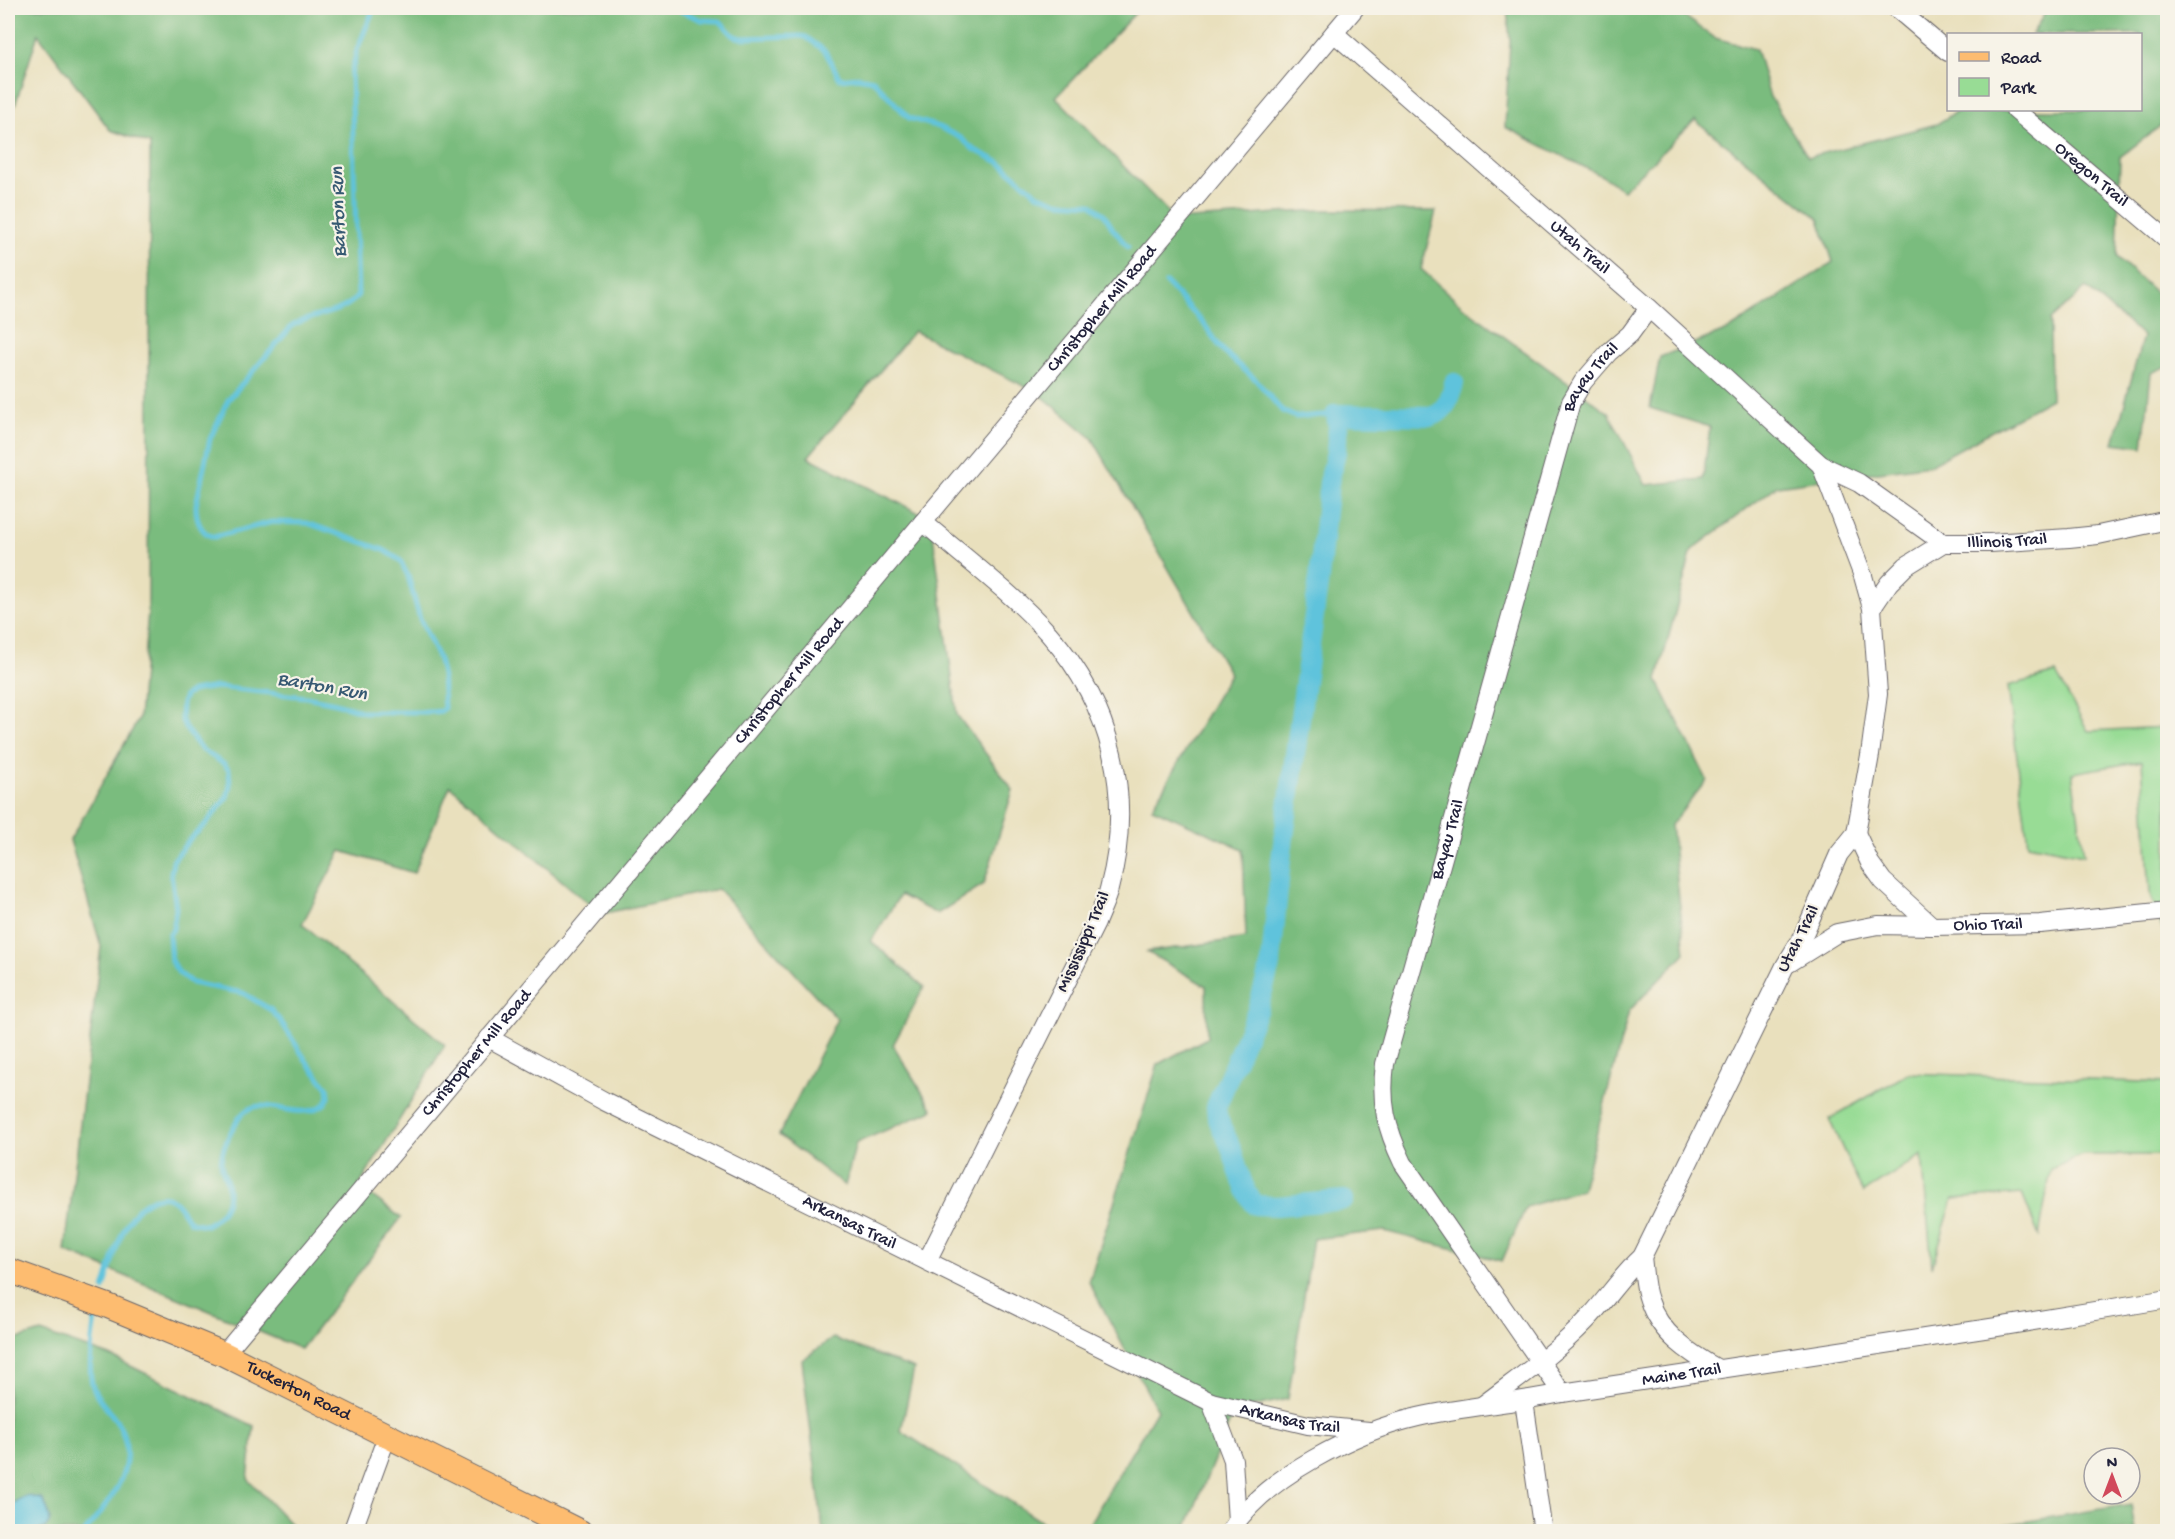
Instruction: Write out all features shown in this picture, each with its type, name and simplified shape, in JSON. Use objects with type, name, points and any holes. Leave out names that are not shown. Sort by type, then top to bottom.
[{"type":"main road","name":"Tuckerton Road","points":[[8,1270],[108,1306],[224,1354],[580,1532]]},
{"type":"street","name":"Christopher Mill Road","points":[[224,1354],[1355,8]]},
{"type":"street","points":[[1896,8],[1947,51]]},
{"type":"street","name":"Utah Trail","points":[[1334,33],[1649,308],[1821,465],[1859,483],[1943,543]]},
{"type":"street","name":"Oregon Trail","points":[[2016,111],[2168,240]]},
{"type":"street","name":"Bayau Trail","points":[[1541,1360],[1403,1163],[1387,1125],[1382,1085],[1385,1064],[1571,402],[1583,382],[1608,353],[1630,334],[1649,308]]},
{"type":"street","name":"Utah Trail","points":[[1483,1405],[1582,1325],[1614,1290],[1624,1273],[1642,1257],[1785,966],[1803,936],[1839,854],[1856,833],[1878,694],[1872,609],[1863,576],[1821,465]]},
{"type":"street","name":"Illinois Trail","points":[[1872,609],[1889,583],[1906,566],[1943,543],[1990,543],[2069,538],[2098,535],[2168,520]]},
{"type":"street","name":"Mississippi Trail","points":[[923,522],[1035,620],[1068,658],[1100,713],[1114,762],[1119,805],[1119,835],[1114,862],[1108,890],[1096,923],[927,1261]]},
{"type":"street","name":"Ohio Trail","points":[[1856,833],[1870,863],[1883,881],[1932,926],[2040,924],[2168,911]]},
{"type":"street","points":[[1785,966],[1838,933],[1878,924],[1932,926]]},
{"type":"street","name":"Arkansas Trail","points":[[489,1038],[595,1096],[1210,1402],[1308,1425],[1371,1432]]},
{"type":"street","points":[[1642,1257],[1648,1299],[1659,1322],[1675,1340],[1698,1358],[1718,1369]]},
{"type":"street","name":"Maine Trail","points":[[1233,1526],[1255,1501],[1283,1479],[1316,1458],[1371,1432],[1417,1417],[1483,1405],[1524,1401],[1562,1393],[1997,1328],[2168,1299]]},
{"type":"street","points":[[1541,1360],[1562,1393]]},
{"type":"street","points":[[1524,1401],[1543,1532]]},
{"type":"street","name":"Arkansas Trail","points":[[1210,1402],[1233,1460],[1233,1526]]},
{"type":"street","points":[[352,1532],[387,1436]]},
{"type":"green space","points":[[8,8],[1140,8],[1056,97],[1176,220],[1322,210],[1436,211],[1421,269],[1462,306],[1609,413],[1646,485],[1703,479],[1710,427],[1650,408],[1660,357],[1730,329],[1833,262],[1819,219],[1695,120],[1623,190],[1602,176],[1505,127],[1510,41],[1507,8],[1673,8],[1715,38],[1756,49],[1770,97],[1808,157],[1937,124],[1957,111],[2142,111],[2142,33],[2033,33],[2048,8],[2167,8],[2167,121],[2120,157],[2117,257],[2167,303],[2167,366],[2151,373],[2143,447],[2114,443],[2143,336],[2086,288],[2050,320],[2051,399],[1930,465],[1777,486],[1692,550],[1657,680],[1707,780],[1671,825],[1685,953],[1629,1011],[1582,1189],[1526,1207],[1502,1261],[1384,1231],[1313,1239],[1288,1399],[1234,1411],[1185,1531],[1085,1531],[1157,1410],[1089,1282],[1158,1064],[1207,1038],[1206,986],[1147,952],[1246,938],[1243,849],[1152,808],[1230,674],[1092,438],[1038,393],[914,331],[808,457],[931,519],[957,715],[1013,790],[984,884],[937,914],[900,895],[871,941],[924,987],[893,1045],[933,1110],[856,1143],[845,1186],[779,1135],[837,1019],[718,889],[601,914],[450,786],[414,873],[341,851],[302,924],[445,1045],[359,1186],[401,1218],[301,1349],[65,1251],[101,946],[70,840],[139,718],[148,612],[150,144],[110,130],[38,34],[8,127]]},
{"type":"green space","points":[[2056,673],[2088,731],[2167,727],[2167,942],[2150,894],[2142,761],[2072,773],[2084,855],[2028,844],[2008,686]]},
{"type":"green space","points":[[1909,1073],[2167,1083],[2167,1155],[2082,1155],[2051,1169],[2039,1236],[2022,1194],[1953,1199],[1932,1267],[1922,1155],[1863,1193],[1829,1119]]},
{"type":"green space","points":[[41,1332],[110,1356],[254,1426],[248,1479],[297,1531],[8,1532],[8,1342]]},
{"type":"green space","points":[[833,1338],[914,1369],[901,1431],[1056,1531],[823,1531],[802,1360]]},
{"type":"green space","points":[[2119,1506],[2131,1506],[2135,1531],[1968,1531]]},
{"type":"water","points":[[29,1496],[42,1499],[50,1519],[48,1525],[35,1531],[8,1531],[8,1508],[20,1499]]},
{"type":"waterway","name":"Barton Run","points":[[104,1289],[127,1223],[144,1203],[157,1197],[169,1198],[178,1204],[190,1222],[206,1225],[221,1213],[228,1196],[222,1156],[233,1128],[247,1110],[257,1106],[302,1111],[314,1110],[325,1104],[329,1097],[328,1088],[271,1010],[243,993],[192,983],[179,973],[171,961],[169,935],[173,929],[176,908],[171,873],[173,861],[227,797],[230,786],[229,770],[224,764],[201,749],[185,728],[181,718],[185,696],[192,691],[217,687],[306,697],[364,712],[433,712],[444,708],[439,660],[420,619],[408,576],[400,560],[384,550],[307,523],[272,522],[214,537],[202,529],[196,510],[210,439],[228,400],[292,326],[308,318],[345,306],[358,295],[351,74],[357,50],[374,8]]},
{"type":"waterway","points":[[673,8],[702,20],[720,21],[734,36],[742,38],[806,37],[825,51],[840,79],[858,77],[873,80],[909,118],[939,127],[961,138],[973,149],[999,162],[1037,194],[1058,202],[1091,204],[1104,214],[1128,247]]},
{"type":"waterway","points":[[1166,283],[1204,324],[1223,351],[1256,380],[1282,411],[1296,417],[1336,414]]},
{"type":"waterway","points":[[1344,1200],[1277,1206],[1255,1205],[1244,1185],[1219,1123],[1216,1107],[1257,1011],[1271,962],[1281,859],[1319,578],[1329,483],[1336,452],[1338,427],[1336,414],[1432,416],[1441,411],[1447,403],[1454,383]]},
{"type":"waterway","name":"Barton Run","points":[[85,1532],[104,1508],[120,1482],[125,1469],[126,1455],[125,1440],[119,1425],[98,1397],[91,1380],[95,1318]]}]
